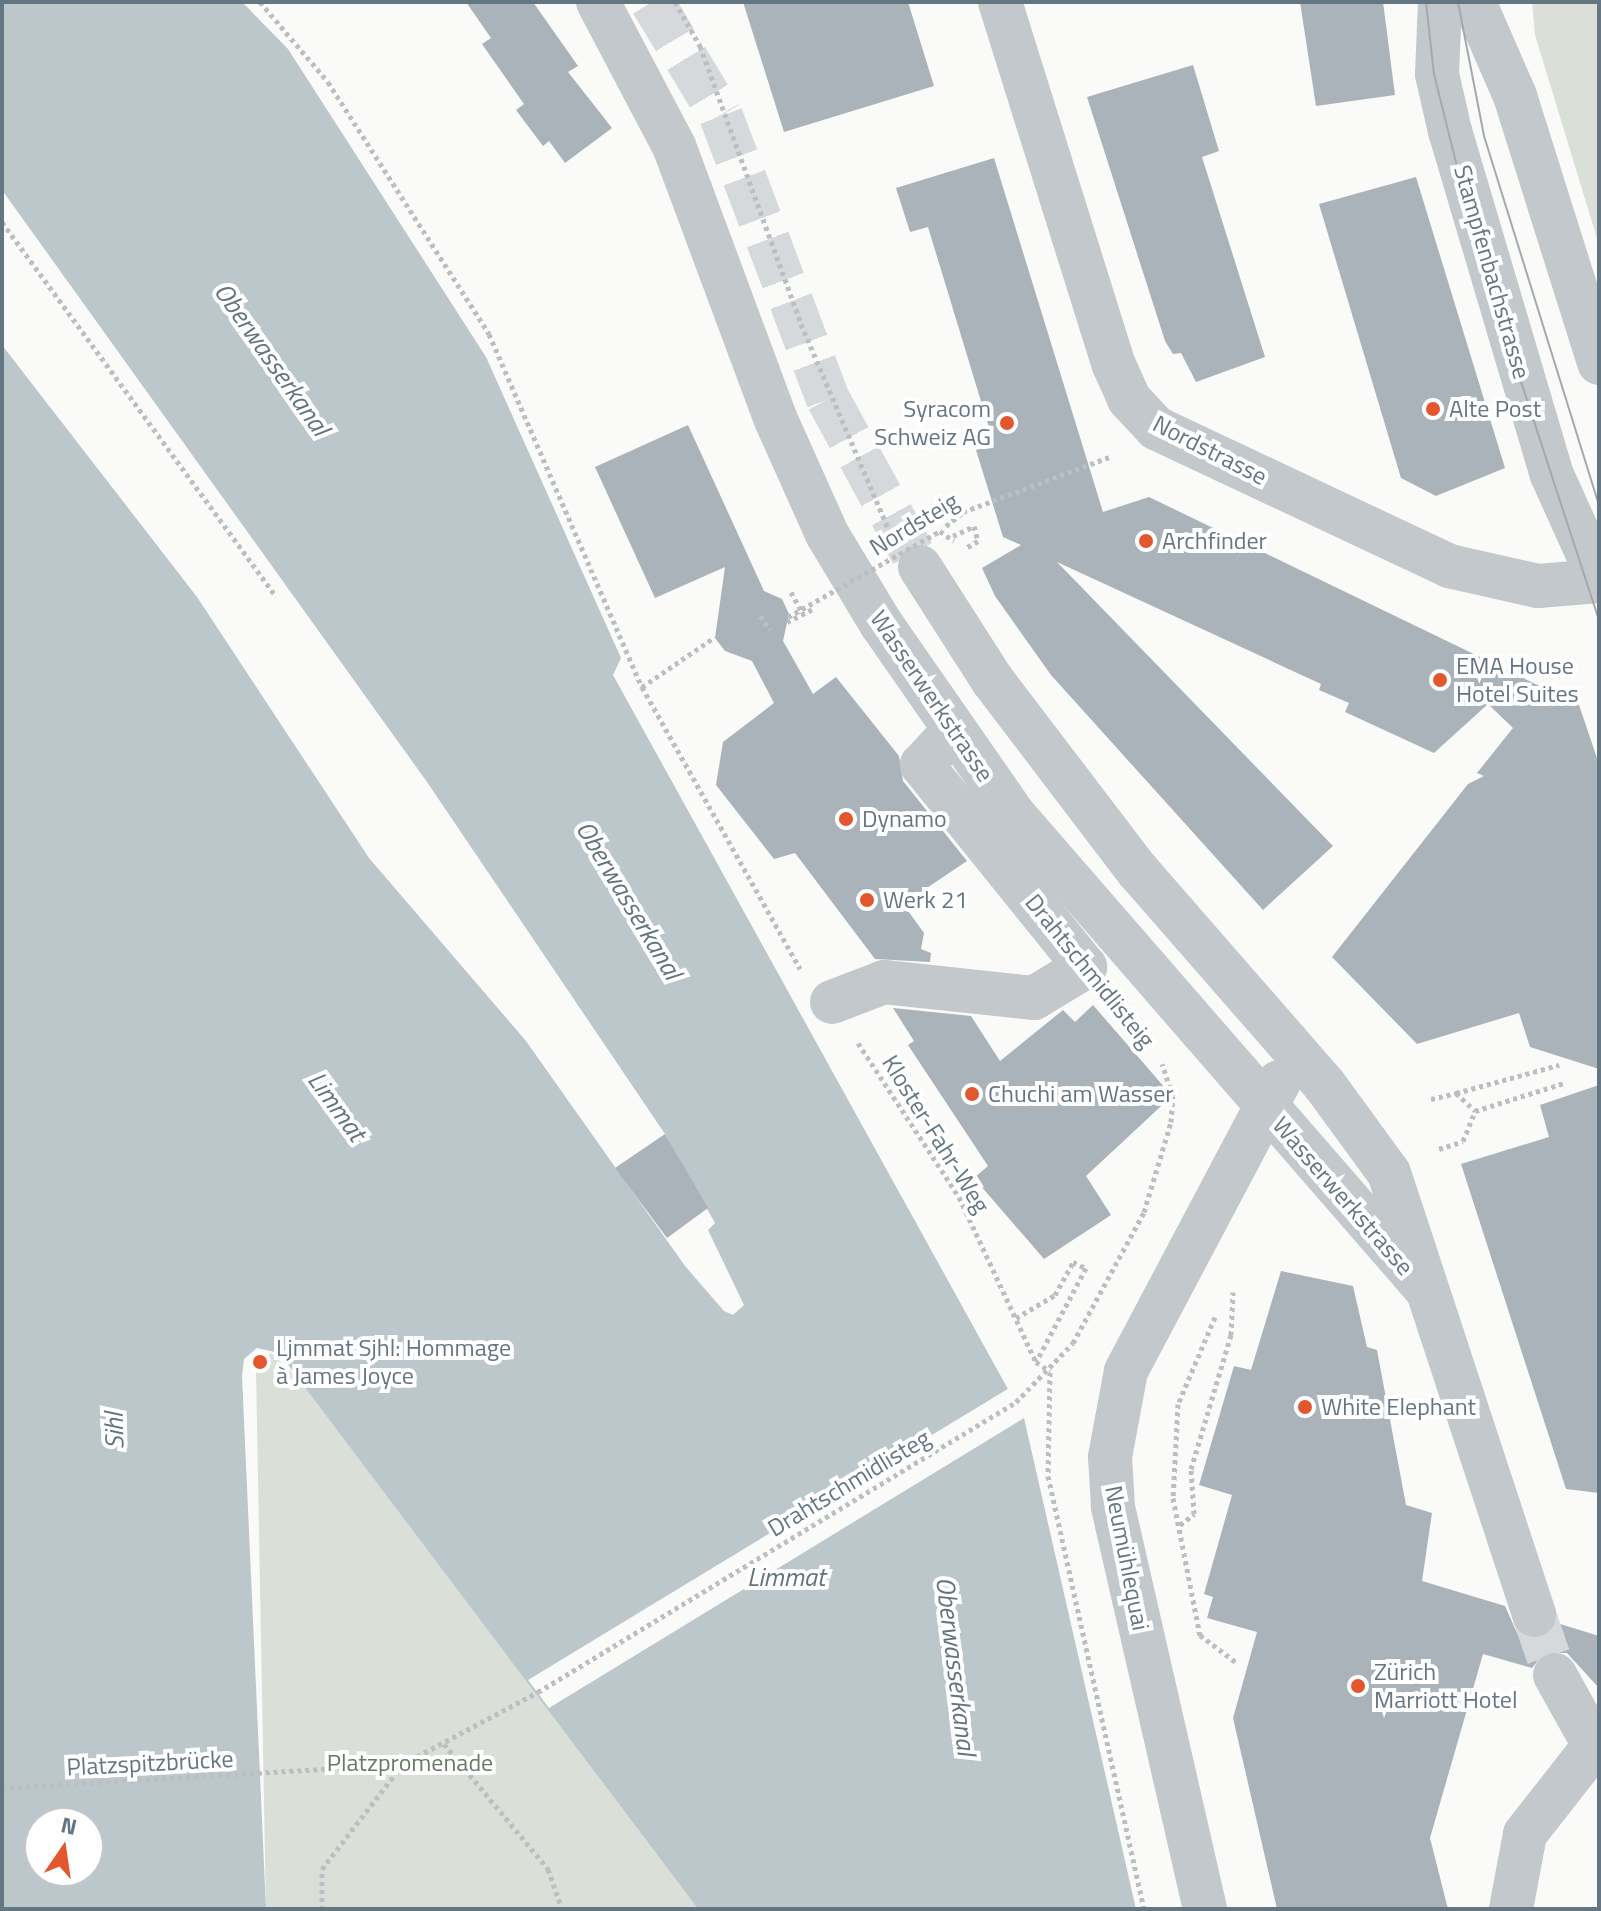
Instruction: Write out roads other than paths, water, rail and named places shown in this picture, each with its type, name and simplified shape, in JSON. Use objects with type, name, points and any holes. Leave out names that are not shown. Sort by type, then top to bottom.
[{"type":"street","name":"Wasserwerkstrasse","points":[[598,2],[674,146],[776,420],[827,534],[952,732],[1264,1106],[1426,1289]]},
{"type":"street","name":"Nordstrasse","points":[[1000,2],[1114,365],[1129,399],[1156,428],[1449,566],[1538,586],[1599,580]]},
{"type":"street","name":"Stampfenbachstrasse","points":[[1440,2],[1437,74],[1450,131],[1552,475],[1599,580]]},
{"type":"street","points":[[1474,2],[1515,96],[1599,363]]},
{"type":"street","name":"Wasserwerkstrasse","points":[[934,549],[993,681],[1129,859],[1298,1053],[1389,1173],[1534,1615]]},
{"type":"street","name":"Drahtschmidlisteig","points":[[832,1002],[884,982],[1034,998],[1085,967],[922,765],[952,732]]},
{"type":"street","name":"Neumühlequai","points":[[1205,1909],[1113,1506],[1110,1457],[1126,1371],[1264,1106],[1298,1053]]},
{"type":"street","points":[[1511,1908],[1525,1834],[1596,1750],[1555,1675]]},
{"type":"water","name":"Limmat","points":[[2,2],[242,2],[288,49],[486,357],[621,658],[613,675],[1024,1418],[1136,1909],[698,1909],[279,1353],[257,1348],[244,1359],[242,1376],[266,1909],[2,1909],[2,345],[197,597],[369,858],[526,1041],[685,1266],[724,1311],[733,1315],[744,1305],[708,1230],[715,1223],[665,1134],[427,782],[2,190]]},
{"type":"tunnel","points":[[652,2],[721,116],[828,399],[920,567]]},
{"type":"tunnel","points":[[1534,1615],[1555,1675]]},
{"type":"tram line","points":[[1426,2],[1434,74],[1477,247],[1599,621]]},
{"type":"tram line","points":[[1458,2],[1484,136],[1599,505]]},
{"type":"place","name":"Alte Post","points":[[1433,409]]},
{"type":"place","name":"Syracom Schweiz AG","points":[[1007,423]]},
{"type":"place","name":"Archfinder","points":[[1146,541]]},
{"type":"place","name":"EMA House Hotel Suites","points":[[1440,680]]},
{"type":"place","name":"Dynamo","points":[[846,819]]},
{"type":"place","name":"Werk 21","points":[[867,900]]},
{"type":"place","name":"Chuchi am Wasser","points":[[972,1094]]},
{"type":"place","name":"Ljmmat Sjhl: Hommage à James Joyce","points":[[260,1362]]},
{"type":"place","name":"White Elephant","points":[[1305,1407]]},
{"type":"place","name":"Zürich Marriott Hotel","points":[[1358,1686]]},
{"type":"water label","name":"Oberwasserkanal","points":[[272,359]]},
{"type":"water label","name":"Oberwasserkanal","points":[[629,900]]},
{"type":"water label","name":"Sihl","points":[[114,1431]]},
{"type":"water label","name":"Oberwasserkanal","points":[[956,1666]]},
{"type":"park label","name":"Platzpromenade","points":[[410,1763]]}]
